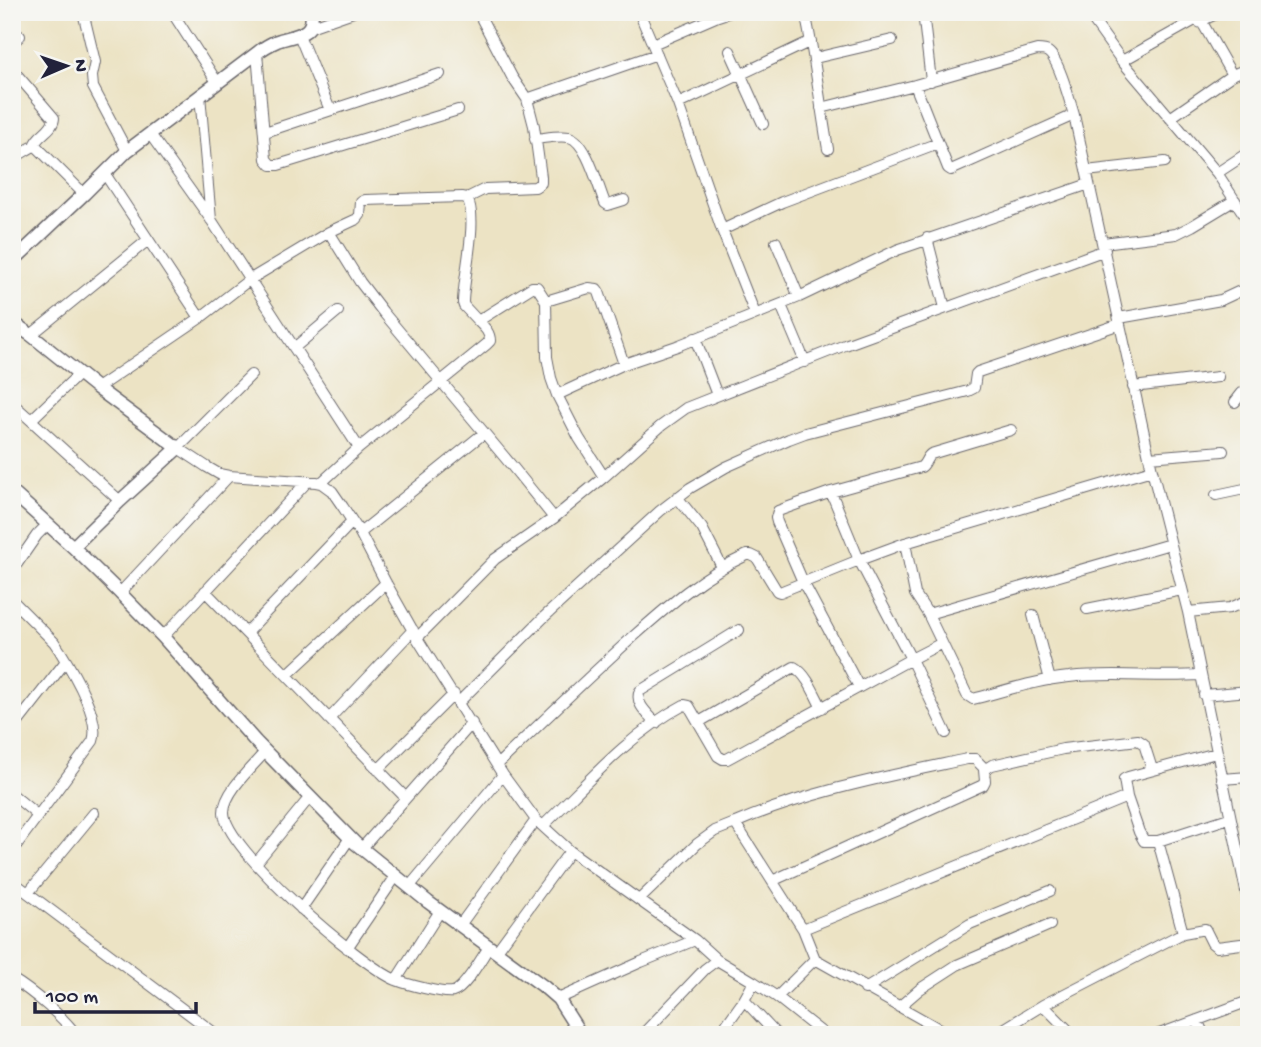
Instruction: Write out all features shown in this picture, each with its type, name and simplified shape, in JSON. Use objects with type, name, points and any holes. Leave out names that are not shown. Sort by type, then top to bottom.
[{"type":"street","points":[[83,12],[96,62],[92,76],[93,87],[127,150]]},
{"type":"street","points":[[172,12],[217,82]]},
{"type":"street","points":[[304,31],[312,22],[311,12]]},
{"type":"street","points":[[15,254],[84,194],[127,150],[257,52],[276,41],[353,12]]},
{"type":"street","points":[[97,388],[200,318],[249,280],[329,232],[357,219],[361,202],[365,200],[467,198],[485,189],[539,185],[541,177],[536,139],[527,99],[478,12]]},
{"type":"street","points":[[639,12],[678,104],[755,314]]},
{"type":"street","points":[[527,99],[655,49],[730,12]]},
{"type":"street","points":[[806,12],[828,149]]},
{"type":"street","points":[[923,12],[931,81]]},
{"type":"street","points":[[1087,12],[1122,61],[1217,173],[1249,222]]},
{"type":"street","points":[[1122,61],[1195,20],[1201,21],[1220,12]]},
{"type":"street","points":[[1201,21],[1232,75]]},
{"type":"street","points":[[304,31],[330,110]]},
{"type":"street","points":[[815,58],[892,40]]},
{"type":"street","points":[[678,104],[811,41]]},
{"type":"street","points":[[821,108],[931,81],[1037,50],[1044,50],[1053,57],[1074,115],[1149,457],[1188,612],[1229,818],[1243,855],[1248,901]]},
{"type":"street","points":[[730,51],[763,124]]},
{"type":"street","points":[[257,52],[266,159],[271,165],[458,110]]},
{"type":"street","points":[[1170,118],[1232,75],[1249,68]]},
{"type":"street","points":[[12,69],[54,118],[53,124],[37,139],[34,146],[19,155],[12,155]]},
{"type":"street","points":[[265,132],[440,74]]},
{"type":"street","points":[[915,85],[948,168],[953,170],[1074,115]]},
{"type":"street","points":[[200,95],[212,221]]},
{"type":"street","points":[[150,134],[212,221],[359,448]]},
{"type":"street","points":[[536,139],[566,137],[575,140],[584,152],[605,203],[608,205],[624,200]]},
{"type":"street","points":[[722,230],[782,202],[938,143]]},
{"type":"street","points":[[34,146],[84,194]]},
{"type":"street","points":[[1217,173],[1249,152]]},
{"type":"street","points":[[1086,172],[1165,162]]},
{"type":"street","points":[[105,174],[200,318]]},
{"type":"street","points":[[557,395],[624,364],[781,305],[897,250],[1088,184]]},
{"type":"street","points":[[321,483],[359,448],[490,341],[487,331],[463,303],[472,211],[467,198]]},
{"type":"street","points":[[329,719],[495,559],[554,518],[635,448],[693,404],[1104,247],[1176,234],[1235,200]]},
{"type":"street","points":[[329,232],[375,302],[554,518]]},
{"type":"street","points":[[927,239],[945,308]]},
{"type":"street","points":[[31,335],[148,240]]},
{"type":"street","points":[[776,242],[799,297]]},
{"type":"street","points":[[478,321],[532,287],[537,287],[546,301],[547,357],[551,378],[579,438],[604,477]]},
{"type":"street","points":[[378,770],[660,511],[677,497],[726,467],[805,433],[968,391],[974,388],[977,373],[1120,321],[1221,300],[1249,287]]},
{"type":"street","points":[[546,301],[589,288],[597,289],[624,364]]},
{"type":"street","points":[[781,305],[805,362]]},
{"type":"street","points":[[294,348],[338,311]]},
{"type":"street","points":[[12,321],[178,448],[219,474],[308,481],[321,483],[332,491],[360,533],[415,634],[503,775],[540,823],[570,851],[695,940],[717,960],[777,997],[825,1035]]},
{"type":"street","points":[[695,338],[717,395]]},
{"type":"street","points":[[31,421],[79,374]]},
{"type":"street","points":[[73,547],[251,375]]},
{"type":"street","points":[[1133,387],[1219,377]]},
{"type":"street","points":[[1235,402],[1249,389]]},
{"type":"street","points":[[12,403],[120,501]]},
{"type":"street","points":[[859,687],[803,582],[776,514],[781,509],[831,492],[921,467],[931,454],[1011,430]]},
{"type":"street","points":[[360,533],[484,433]]},
{"type":"street","points":[[1149,457],[1223,450]]},
{"type":"street","points":[[497,765],[667,607],[692,586],[722,568],[751,555],[757,558],[777,591],[782,591],[905,543],[1152,470]]},
{"type":"street","points":[[120,593],[229,476]]},
{"type":"street","points":[[163,637],[308,481]]},
{"type":"street","points":[[1216,495],[1249,488]]},
{"type":"street","points":[[12,492],[73,547],[163,637],[265,752],[350,838],[440,911],[544,986],[558,999],[581,1035]]},
{"type":"street","points":[[831,492],[859,560],[946,733]]},
{"type":"street","points":[[677,497],[702,528],[722,568]]},
{"type":"street","points":[[246,633],[352,522]]},
{"type":"street","points":[[12,570],[47,525]]},
{"type":"street","points":[[905,543],[915,594],[971,698],[1068,677],[1200,675]]},
{"type":"street","points":[[928,614],[1170,544]]},
{"type":"street","points":[[286,675],[386,583]]},
{"type":"street","points":[[1087,609],[1182,590]]},
{"type":"street","points":[[205,591],[405,797]]},
{"type":"street","points":[[12,600],[54,642],[66,661],[93,715],[95,735],[12,851]]},
{"type":"street","points":[[1188,612],[1225,609],[1249,600]]},
{"type":"street","points":[[1033,615],[1050,680]]},
{"type":"street","points":[[656,723],[639,701],[640,691],[739,630]]},
{"type":"street","points":[[460,925],[540,823],[612,758],[656,723],[684,705],[689,706],[719,757],[727,759],[942,643]]},
{"type":"street","points":[[12,730],[66,661]]},
{"type":"street","points":[[699,722],[794,667],[802,673],[822,708]]},
{"type":"street","points":[[1204,695],[1249,691]]},
{"type":"street","points":[[362,848],[472,723]]},
{"type":"street","points":[[985,769],[999,763],[1044,753],[1138,740],[1144,744],[1152,769]]},
{"type":"street","points":[[265,752],[226,800],[224,807],[228,827],[256,863],[302,909],[347,948],[396,980],[454,992],[493,949],[570,851]]},
{"type":"street","points":[[1216,753],[1128,777],[1124,779],[1127,797],[1144,841],[1158,841],[1229,818]]},
{"type":"street","points":[[639,900],[697,844],[715,831],[772,808],[846,786],[967,759],[975,760],[985,769]]},
{"type":"street","points":[[772,881],[983,785],[985,769]]},
{"type":"street","points":[[409,887],[503,775]]},
{"type":"street","points":[[1222,779],[1249,777]]},
{"type":"street","points":[[12,794],[37,815]]},
{"type":"street","points":[[256,863],[310,797]]},
{"type":"street","points":[[803,929],[1127,797]]},
{"type":"street","points":[[28,892],[94,813]]},
{"type":"street","points":[[734,823],[803,929],[815,959],[950,1035]]},
{"type":"street","points":[[302,909],[350,838]]},
{"type":"street","points":[[1158,841],[1182,933]]},
{"type":"street","points":[[347,948],[396,876]]},
{"type":"street","points":[[12,881],[217,1035]]},
{"type":"street","points":[[865,989],[970,924],[1050,891]]},
{"type":"street","points":[[396,980],[440,911]]},
{"type":"street","points":[[899,1007],[920,989],[957,965],[1050,925]]},
{"type":"street","points":[[994,1035],[1043,1005],[1182,933],[1205,929],[1217,947],[1249,943]]},
{"type":"street","points":[[558,999],[695,940]]},
{"type":"street","points":[[777,997],[815,959]]},
{"type":"street","points":[[642,1035],[705,969],[717,960]]},
{"type":"street","points":[[12,979],[36,996],[76,1035]]},
{"type":"street","points":[[719,1035],[754,982]]},
{"type":"street","points":[[744,1000],[776,1035]]},
{"type":"street","points":[[1157,1035],[1249,1001]]},
{"type":"street","points":[[1043,1005],[1073,1035]]},
{"type":"street","points":[[1197,1020],[1204,1035]]}]
